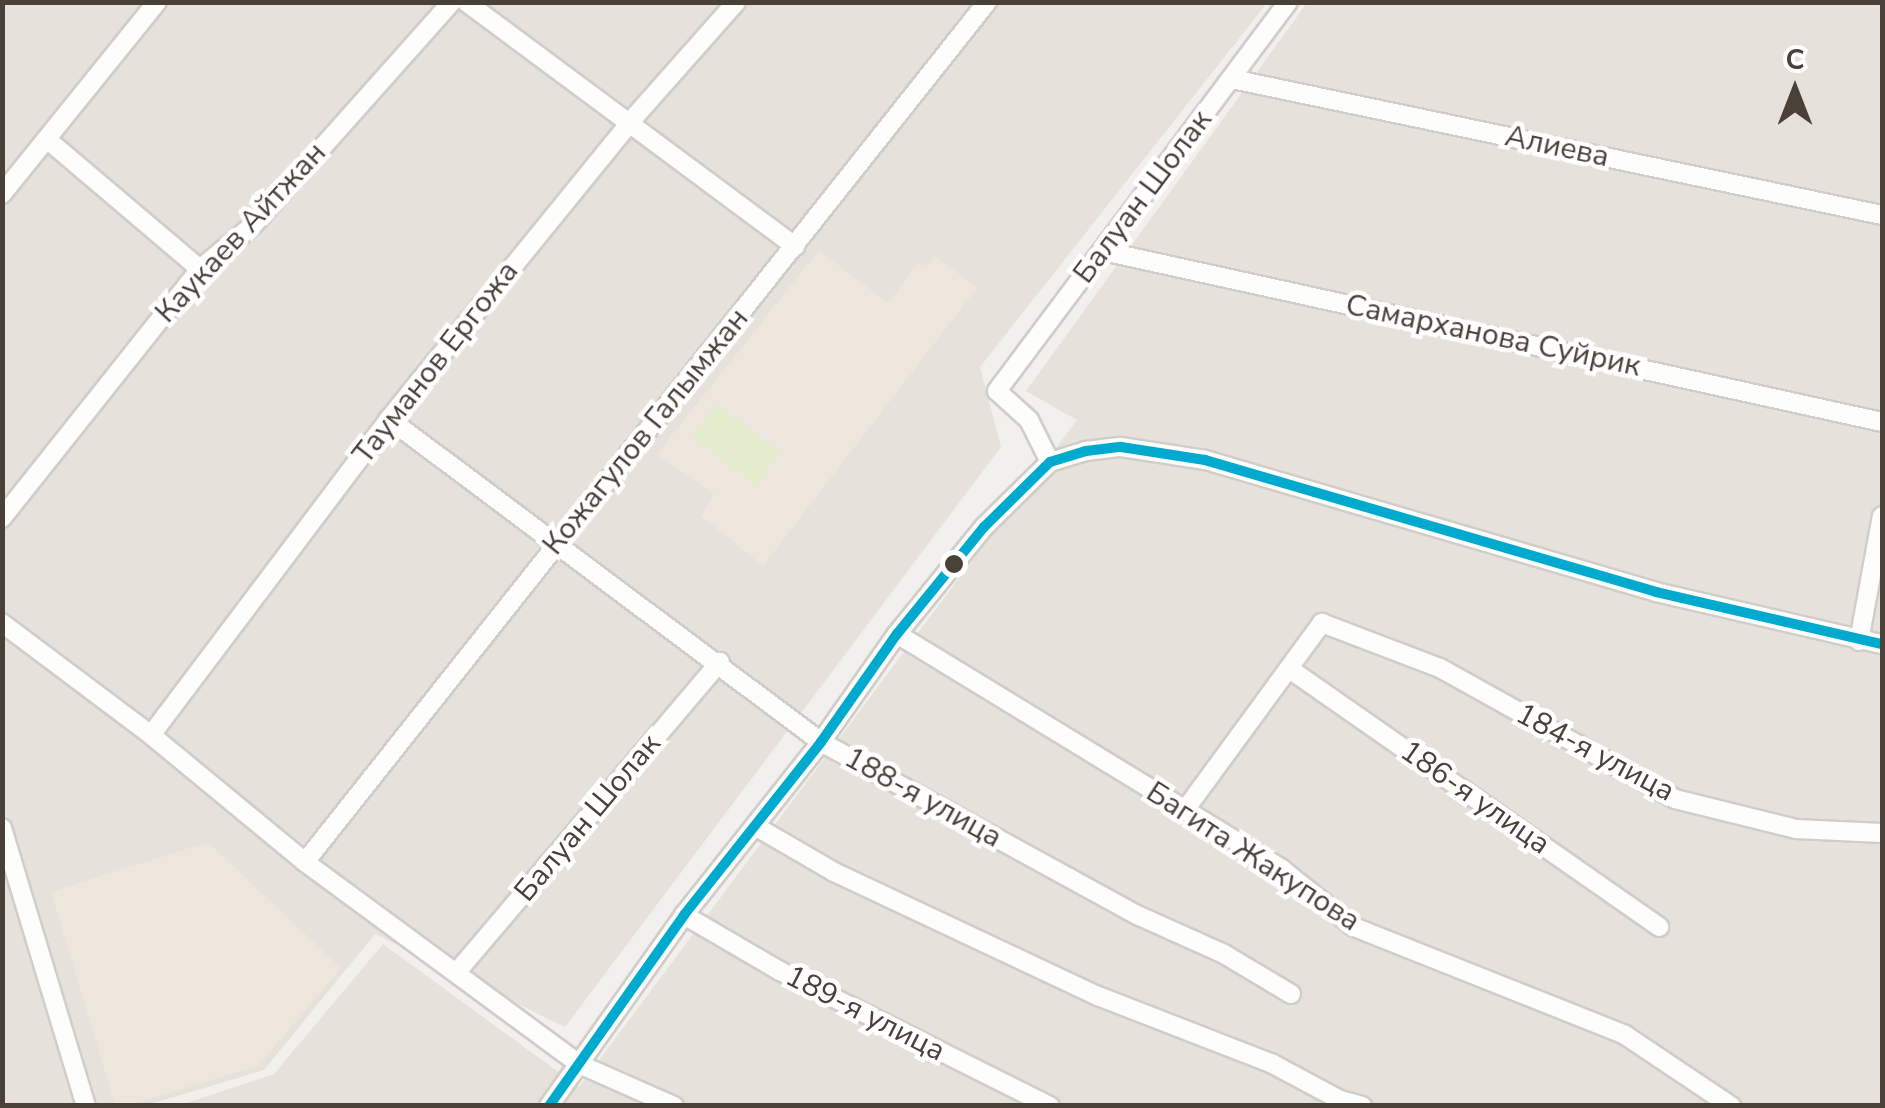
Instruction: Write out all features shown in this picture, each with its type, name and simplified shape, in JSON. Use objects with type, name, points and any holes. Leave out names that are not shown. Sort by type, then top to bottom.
[{"type":"street","points":[[2,194],[157,2]]},
{"type":"street","name":"Каукаев Айтжан","points":[[2,518],[200,269],[253,225],[452,2]]},
{"type":"street","points":[[466,2],[795,246]]},
{"type":"street","name":"Тауманов Ергожа","points":[[151,736],[389,418],[630,122],[736,2]]},
{"type":"street","name":"Кожагулов Галымжан","points":[[305,862],[988,2]]},
{"type":"street","name":"Балуан Шолак","points":[[1050,462],[1029,420],[997,391],[1288,2]]},
{"type":"street","name":"Алиева","points":[[1232,80],[1882,215]]},
{"type":"street","points":[[49,140],[200,269]]},
{"type":"street","name":"Самарханова Суйрик","points":[[1103,251],[1882,422]]},
{"type":"street","name":"188-я улица","points":[[389,418],[720,662],[821,742],[1291,994]]},
{"type":"street","points":[[549,1106],[684,915],[821,742],[897,634],[994,516],[1050,462],[1121,447],[1205,460],[1618,581],[1882,644]]},
{"type":"street","points":[[1859,641],[1882,516]]},
{"type":"street","points":[[2,623],[151,736],[305,862],[579,1064],[674,1106]]},
{"type":"street","name":"184-я улица","points":[[1292,670],[1322,623],[1440,668],[1675,799],[1796,830],[1882,832]]},
{"type":"street","name":"Багита Жакупова","points":[[897,634],[1283,870],[1354,927],[1625,1035],[1731,1106]]},
{"type":"street","name":"Балуан Шолак","points":[[456,974],[720,662]]},
{"type":"street","points":[[1185,810],[1292,670]]},
{"type":"street","name":"186-я улица","points":[[1292,670],[1659,926]]},
{"type":"street","points":[[755,826],[834,872],[1098,996],[1271,1063],[1340,1100],[1362,1106]]},
{"type":"street","points":[[2,828],[86,1106]]},
{"type":"street","name":"189-я улица","points":[[684,915],[1009,1097],[1050,1106]]},
{"type":"shaded area","points":[[2,3],[1267,3],[980,367],[1001,447],[565,1027],[375,934],[264,1070],[144,1106],[3,1105]]},
{"type":"shaded area","points":[[1307,3],[1882,3],[1882,1105],[177,1106],[274,1074],[383,944],[579,1087],[1077,420],[1026,391]]},
{"type":"shaded area","points":[[819,250],[888,303],[919,262],[926,266],[935,255],[977,288],[763,566],[701,516],[714,495],[657,454]]},
{"type":"shaded area","points":[[208,842],[341,968],[258,1066],[130,1105],[115,1105],[51,892]]},
{"type":"green space","points":[[716,405],[780,453],[756,485],[693,437]]},
{"type":"transit line","points":[[549,1106],[684,915],[821,742],[897,634],[984,527],[1050,462],[1086,451],[1121,447],[1205,460],[1656,592],[1882,644]]}]
